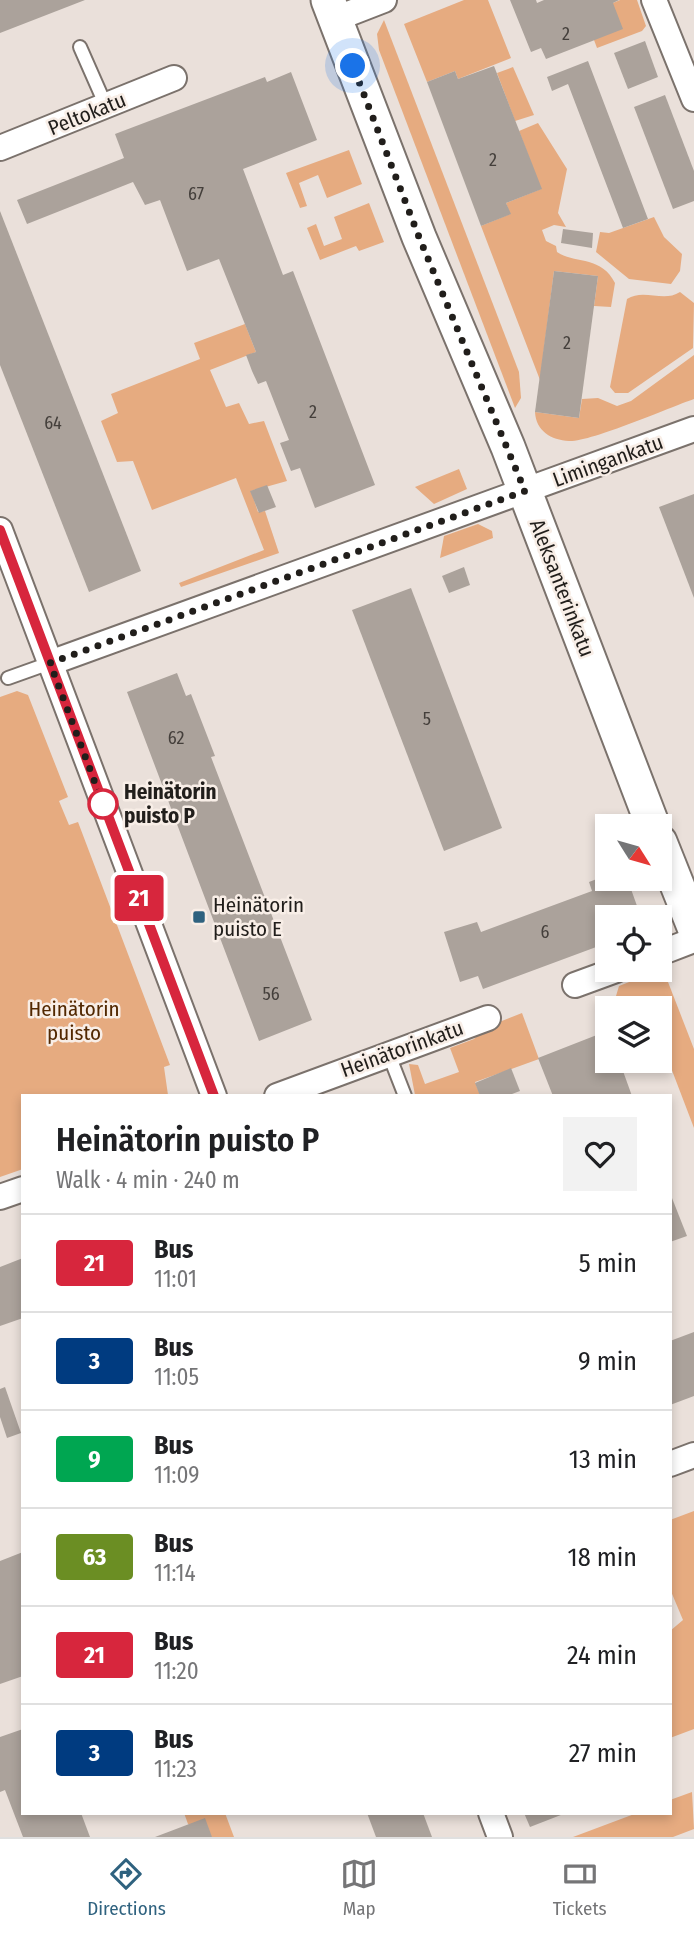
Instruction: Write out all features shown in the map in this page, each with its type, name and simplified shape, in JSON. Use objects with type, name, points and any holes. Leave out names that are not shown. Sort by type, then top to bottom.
[{"type":"main road","name":"Aleksanterinkatu","points":[[332,9],[419,237],[525,491],[648,814]]},
{"type":"main road","points":[[672,872],[694,927]]},
{"type":"street","points":[[332,9],[384,0]]},
{"type":"street","points":[[653,0],[694,99]]},
{"type":"street","name":"Peltokatu","points":[[0,148],[174,78]]},
{"type":"street","name":"Limingankatu","points":[[50,663],[694,429]]},
{"type":"street","points":[[0,530],[213,1094]]},
{"type":"street","points":[[672,948],[694,940]]},
{"type":"street","points":[[575,985],[595,978]]},
{"type":"street","name":"Heinätorinkatu","points":[[283,1094],[488,1018]]},
{"type":"street","points":[[0,1197],[21,1190]]},
{"type":"street","points":[[672,1463],[694,1455]]},
{"type":"street","points":[[492,1815],[500,1837]]},
{"type":"lane","points":[[80,47],[106,106]]},
{"type":"lane","name":"Limingankatu","points":[[8,678],[50,663]]},
{"type":"lane","points":[[389,1055],[404,1094]]},
{"type":"green space","points":[[464,0],[488,0],[511,58],[458,79],[455,71],[427,82],[404,24]]},
{"type":"green space","points":[[620,0],[637,0],[646,26],[642,31],[597,48],[594,40],[613,3]]},
{"type":"green space","points":[[384,20],[519,372],[521,398],[515,408],[379,50],[377,34]]},
{"type":"green space","points":[[513,67],[534,115],[515,121],[497,73]]},
{"type":"green space","points":[[538,123],[567,169],[558,213],[566,227],[554,225],[542,230],[546,241],[556,246],[557,252],[564,256],[602,268],[615,283],[611,307],[594,306],[598,276],[554,271],[540,380],[481,226],[510,214],[506,203],[541,189],[519,131]]},
{"type":"green space","points":[[349,150],[362,184],[327,198],[318,175],[299,183],[307,206],[300,208],[286,173]]},
{"type":"green space","points":[[369,203],[384,242],[359,251],[356,246],[320,260],[307,228],[316,224],[324,246],[342,239],[334,217]]},
{"type":"green space","points":[[654,217],[664,237],[682,254],[680,271],[671,284],[629,279],[596,252],[600,232],[609,233]]},
{"type":"green space","points":[[680,292],[694,303],[693,348],[628,393],[615,393],[610,387],[627,299],[640,295],[667,296]]},
{"type":"green space","points":[[245,324],[256,352],[210,370],[226,407],[239,403],[249,424],[264,421],[287,481],[251,491],[258,512],[265,511],[279,553],[181,587],[179,583],[264,550],[236,478],[152,510],[133,461],[117,462],[101,421],[118,413],[111,394],[200,359],[194,343]]},
{"type":"green space","points":[[694,355],[694,399],[580,440],[556,439],[538,424],[535,412],[579,418],[582,399],[598,398],[617,406],[631,401]]},
{"type":"green space","points":[[459,469],[467,489],[434,504],[415,487]]},
{"type":"green space","points":[[478,524],[492,531],[493,538],[440,558],[444,536]]},
{"type":"green space","name":"Heinätorin puisto","points":[[17,691],[28,695],[68,797],[59,801],[69,825],[78,822],[170,1065],[164,1067],[168,1094],[21,1094],[21,1170],[0,1177],[0,697]]},
{"type":"green space","points":[[629,982],[668,982],[694,1049],[694,1128],[672,1070],[672,996],[616,996],[619,986]]},
{"type":"green space","points":[[522,1013],[539,1059],[475,1082],[480,1094],[415,1094],[409,1064],[418,1065],[425,1084],[459,1072],[450,1048],[474,1039],[484,1028]]},
{"type":"green space","points":[[694,1511],[694,1729],[672,1737],[672,1629],[683,1620],[672,1594],[672,1519]]},
{"type":"green space","points":[[692,1792],[694,1829],[673,1837],[573,1837],[632,1815],[672,1815],[672,1799]]},
{"type":"green space","points":[[185,1815],[226,1815],[234,1837],[212,1837],[188,1824]]},
{"type":"building","points":[[0,0],[85,0],[0,33]]},
{"type":"building","points":[[510,0],[536,0],[537,3],[544,0],[619,0],[613,3],[623,29],[546,59],[541,48],[531,52]]},
{"type":"building","points":[[645,41],[658,77],[628,89],[614,53]]},
{"type":"building","points":[[588,61],[648,219],[623,228],[568,84],[552,91],[547,77]]},
{"type":"building","points":[[494,66],[542,189],[506,203],[511,214],[481,226],[427,82],[455,71],[458,79]]},
{"type":"building","points":[[291,72],[317,140],[243,169],[283,275],[293,271],[375,485],[315,508],[300,468],[291,471],[280,443],[289,440],[266,381],[258,384],[252,371],[246,355],[256,352],[219,259],[187,271],[160,200],[145,205],[133,182],[27,224],[17,200],[124,158],[115,134],[265,77],[267,82]]},
{"type":"building","points":[[665,95],[694,171],[694,201],[673,209],[634,107]]},
{"type":"building","points":[[0,211],[141,571],[89,592],[0,365]]},
{"type":"building","points":[[563,229],[593,233],[592,248],[561,243]]},
{"type":"building","points":[[554,271],[598,276],[579,418],[535,412]]},
{"type":"building","points":[[267,485],[276,507],[259,513],[250,491]]},
{"type":"building","points":[[694,494],[694,598],[659,507]]},
{"type":"building","points":[[464,567],[470,585],[449,593],[442,576]]},
{"type":"building","points":[[411,588],[502,828],[444,851],[352,610]]},
{"type":"building","points":[[177,673],[186,696],[191,694],[215,756],[211,757],[312,1020],[259,1041],[127,692]]},
{"type":"building","points":[[595,880],[595,891],[632,891],[637,905],[595,905],[595,947],[483,989],[478,976],[460,982],[444,932],[477,922],[481,932],[592,891],[589,882]]},
{"type":"building","points":[[595,1036],[595,1073],[624,1073],[631,1094],[552,1094],[538,1058]]},
{"type":"building","points":[[511,1068],[520,1091],[512,1094],[479,1094],[475,1083]]},
{"type":"building","points":[[672,1198],[687,1236],[672,1241]]},
{"type":"building","points":[[21,1259],[21,1319],[0,1326],[0,1267]]},
{"type":"building","points":[[694,1332],[694,1396],[672,1404],[672,1340]]},
{"type":"building","points":[[5,1387],[21,1433],[7,1438],[0,1417],[0,1389]]},
{"type":"building","points":[[21,1553],[21,1677],[0,1684],[0,1561]]},
{"type":"building","points":[[21,1730],[21,1815],[82,1815],[90,1837],[23,1837],[5,1790],[0,1792],[0,1737]]},
{"type":"building","points":[[368,1815],[424,1815],[432,1837],[376,1837]]},
{"type":"building","points":[[525,1815],[561,1815],[530,1827]]},
{"type":"building","points":[[205,1818],[212,1837],[155,1837]]},
{"type":"bus line","name":"21","points":[[0,530],[213,1094]]},
{"type":"place","name":"Heinätorin puisto P","points":[[103,804]]},
{"type":"place","name":"Heinätorin puisto E","points":[[199,917]]},
{"type":"route","points":[[103,804],[50,663],[525,491],[419,237],[353,66]]}]
